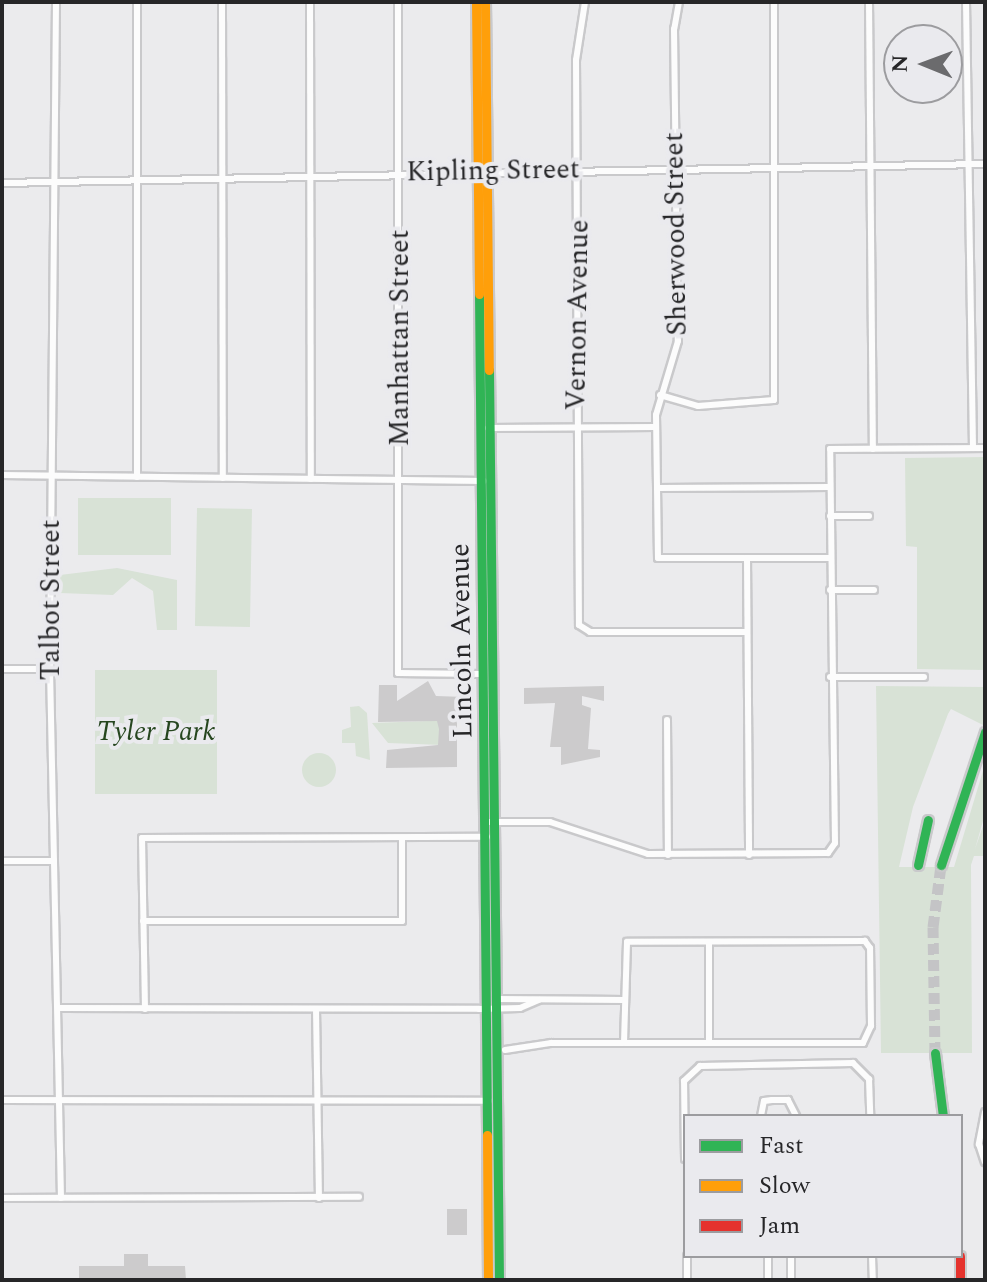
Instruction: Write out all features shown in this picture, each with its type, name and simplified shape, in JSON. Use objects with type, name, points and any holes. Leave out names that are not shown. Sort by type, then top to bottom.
[{"type":"main road","name":"Lincoln Avenue","points":[[476,2],[482,171],[493,1005],[488,1280]]},
{"type":"main road","name":"Lincoln Avenue","points":[[482,171],[485,2]]},
{"type":"main road","points":[[941,865],[985,732]]},
{"type":"main road","points":[[918,865],[928,820]]},
{"type":"main road","points":[[935,1053],[943,1114]]},
{"type":"main road","name":"Lincoln Avenue","points":[[492,1101],[499,1280]]},
{"type":"main road","points":[[960,1258],[960,1280]]},
{"type":"street","name":"Talbot Street","points":[[56,2],[50,669],[61,1198]]},
{"type":"street","points":[[137,2],[137,477]]},
{"type":"street","points":[[222,2],[223,478]]},
{"type":"street","points":[[310,2],[311,479]]},
{"type":"street","name":"Manhattan Street","points":[[398,2],[398,673],[489,674]]},
{"type":"street","name":"Vernon Avenue","points":[[585,2],[577,22],[577,427],[581,630],[747,632]]},
{"type":"street","name":"Sherwood Street","points":[[679,2],[675,168],[678,341],[660,395],[656,427],[658,558],[747,558]]},
{"type":"street","points":[[660,395],[698,406],[772,404],[774,2]]},
{"type":"street","points":[[869,2],[868,165],[873,449]]},
{"type":"street","points":[[966,2],[973,448]]},
{"type":"street","name":"Kipling Street","points":[[2,183],[482,171],[985,164]]},
{"type":"street","points":[[486,428],[656,427]]},
{"type":"street","points":[[490,822],[550,822],[610,846],[668,855],[749,855],[832,850],[830,449],[985,448]]},
{"type":"street","points":[[2,475],[487,481]]},
{"type":"street","points":[[657,488],[830,487]]},
{"type":"street","points":[[830,516],[869,516]]},
{"type":"street","points":[[749,855],[747,558],[830,558]]},
{"type":"street","points":[[830,590],[874,590]]},
{"type":"street","points":[[2,669],[50,669]]},
{"type":"street","points":[[830,677],[924,677]]},
{"type":"street","points":[[667,720],[668,855]]},
{"type":"street","points":[[145,1009],[142,838],[490,837]]},
{"type":"street","points":[[143,921],[402,921],[402,838]]},
{"type":"street","points":[[2,861],[54,861]]},
{"type":"street","points":[[505,1050],[624,1043],[863,1043],[870,1034],[871,1004],[865,941],[627,942],[624,1043]]},
{"type":"street","points":[[709,942],[709,1043]]},
{"type":"street","points":[[58,1008],[316,1009],[493,1005],[539,1000],[624,1000]]},
{"type":"street","points":[[316,1009],[319,1198]]},
{"type":"street","points":[[684,1114],[684,1081],[700,1066],[856,1064],[869,1079],[870,1114]]},
{"type":"street","points":[[2,1100],[492,1101]]},
{"type":"street","points":[[761,1114],[764,1101],[788,1100],[795,1114]]},
{"type":"street","points":[[985,1112],[981,1127],[985,1162]]},
{"type":"street","points":[[2,1198],[359,1197]]},
{"type":"street","points":[[687,1258],[687,1280]]},
{"type":"street","points":[[768,1258],[768,1280]]},
{"type":"street","points":[[791,1258],[791,1280]]},
{"type":"street","points":[[872,1258],[873,1280]]},
{"type":"green space","points":[[985,457],[985,670],[917,669],[917,547],[906,546],[905,458]]},
{"type":"green space","points":[[78,498],[171,498],[171,555],[78,555]]},
{"type":"green space","points":[[197,508],[252,509],[250,627],[195,626]]},
{"type":"green space","points":[[117,568],[177,580],[177,630],[157,630],[153,591],[132,578],[113,595],[60,593],[60,575]]},
{"type":"green space","name":"Tyler Park","points":[[95,670],[217,670],[217,794],[95,794]]},
{"type":"green space","points":[[876,686],[985,687],[985,726],[951,709],[948,714],[913,807],[899,867],[954,867],[985,764],[985,814],[975,849],[985,820],[985,856],[974,856],[971,865],[972,1053],[881,1053]]},
{"type":"green space","points":[[359,706],[367,713],[370,760],[356,756],[355,743],[342,743],[342,730],[351,727],[350,707]]},
{"type":"green space","points":[[437,713],[443,745],[388,743],[372,723],[429,721]]},
{"type":"green space","points":[[319,753],[331,758],[336,770],[331,782],[319,787],[307,782],[302,770],[307,758]]},
{"type":"building","points":[[428,681],[436,696],[465,697],[465,714],[457,714],[457,767],[386,768],[387,750],[438,745],[439,729],[437,721],[378,722],[379,685],[397,685],[397,701]]},
{"type":"building","points":[[604,686],[604,701],[582,696],[582,705],[591,708],[588,749],[600,750],[600,757],[561,765],[561,747],[550,747],[555,703],[524,704],[524,688]]},
{"type":"building","points":[[447,1209],[467,1209],[467,1235],[447,1235]]},
{"type":"building","points":[[124,1254],[148,1254],[148,1266],[185,1266],[186,1280],[79,1280],[79,1266],[124,1266]]},
{"type":"tunnel","points":[[935,1053],[933,927],[941,865]]},
{"type":"traffic: fast","points":[[479,294],[487,1135]]},
{"type":"traffic: fast","points":[[489,370],[499,1280]]},
{"type":"traffic: fast","points":[[941,865],[985,732]]},
{"type":"traffic: fast","points":[[918,865],[928,820]]},
{"type":"traffic: fast","points":[[935,1053],[943,1114]]},
{"type":"traffic: slow","points":[[476,2],[479,294]]},
{"type":"traffic: slow","points":[[485,2],[489,370]]},
{"type":"traffic: slow","points":[[487,1135],[488,1280]]},
{"type":"traffic: jam","points":[[960,1258],[960,1280]]}]
